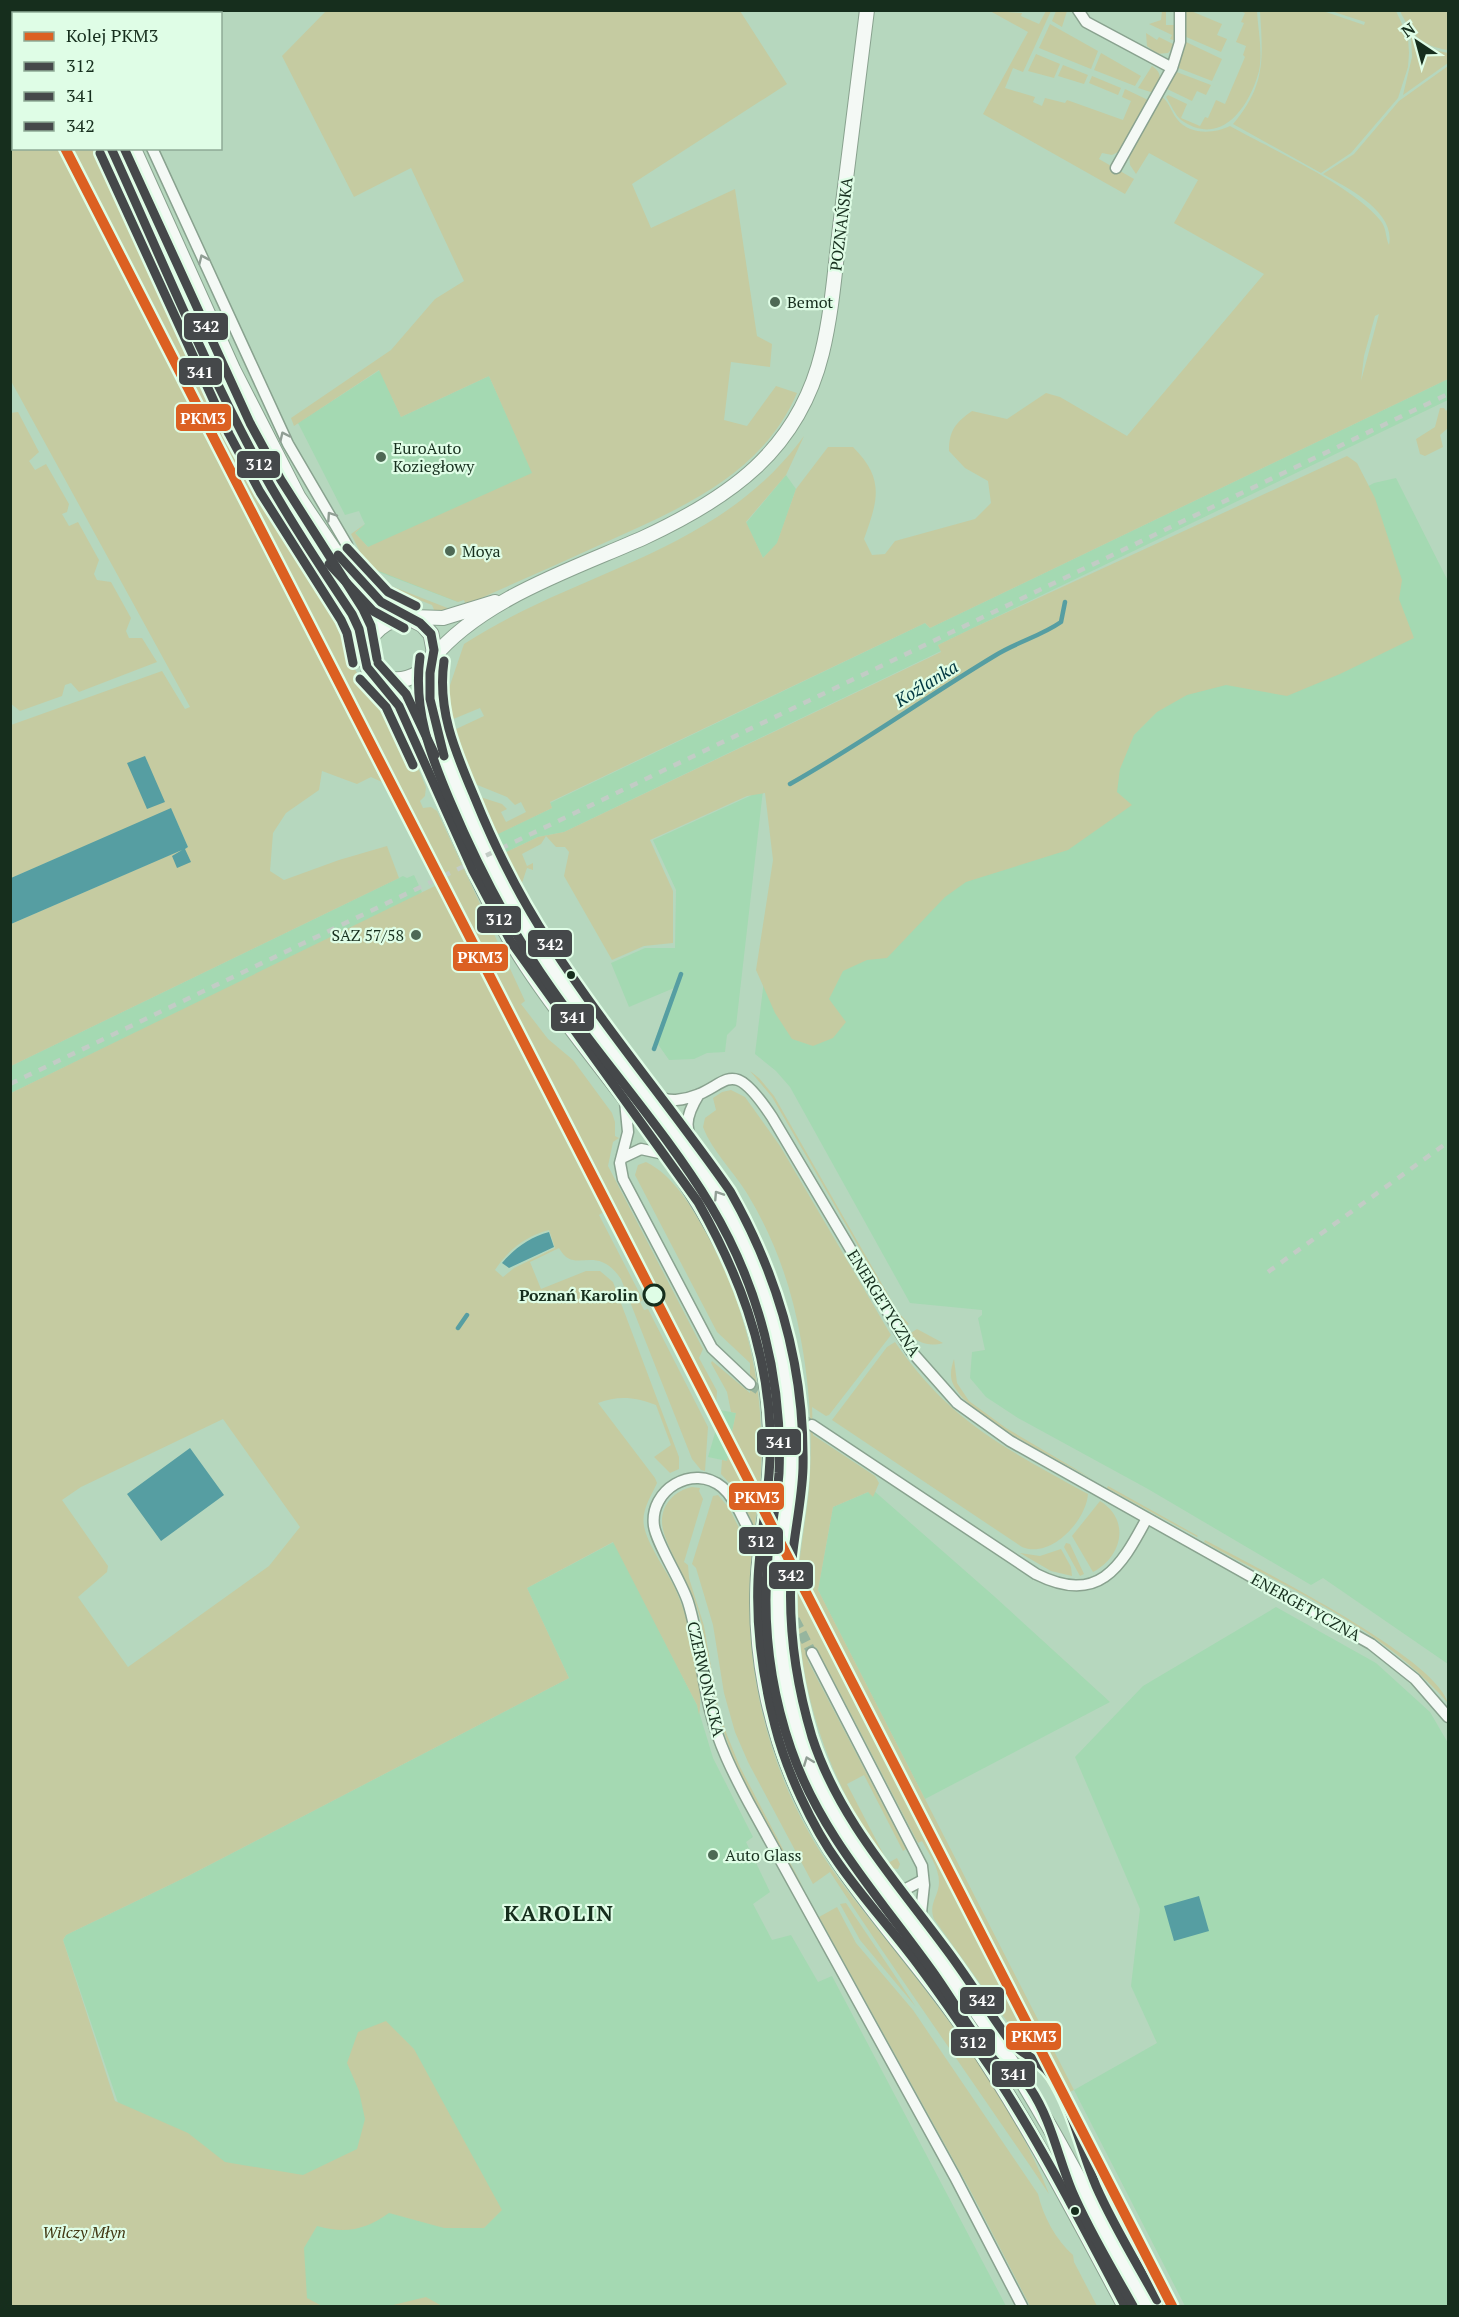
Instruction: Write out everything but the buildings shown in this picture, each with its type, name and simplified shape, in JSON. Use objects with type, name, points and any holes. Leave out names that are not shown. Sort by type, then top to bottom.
[{"type":"main road","points":[[112,150],[208,361],[259,465],[352,614],[359,629],[367,666],[387,688],[399,706],[473,871],[511,942],[698,1202],[729,1257],[747,1305],[761,1353],[768,1403],[771,1453],[758,1579],[759,1635],[769,1703],[791,1774],[809,1814],[837,1862],[923,1971],[997,2078],[1047,2160],[1125,2307]]},
{"type":"main road","points":[[134,150],[274,455],[315,524],[356,577],[384,605],[423,625],[431,634],[434,646],[430,699],[442,753],[472,823],[505,890],[542,953],[706,1176],[737,1226],[773,1315],[786,1375],[791,1424],[791,1473],[780,1561],[779,1610],[783,1661],[792,1711],[807,1758],[830,1809],[852,1847],[979,2014],[1026,2086],[1146,2307]]},
{"type":"main road","points":[[367,666],[366,646],[376,630],[390,621],[410,617]]},
{"type":"main road","points":[[367,666],[387,679],[405,680],[419,673],[432,659]]},
{"type":"street","name":"POZNAŃSKA","points":[[410,617],[443,618],[514,596],[658,530],[714,501],[760,463],[798,412],[815,373],[828,320],[867,10]]},
{"type":"street","points":[[1078,10],[1086,22],[1172,68]]},
{"type":"street","points":[[1116,168],[1172,68],[1180,42],[1180,10]]},
{"type":"street","points":[[153,150],[288,444],[347,545],[356,577]]},
{"type":"street","name":"POZNAŃSKA","points":[[432,659],[452,635],[514,596]]},
{"type":"street","name":"ENERGETYCZNA","points":[[644,1092],[672,1100],[699,1094],[719,1082],[730,1079],[741,1081],[751,1088],[785,1138],[899,1333],[923,1367],[957,1403],[1010,1441],[1371,1644],[1415,1679],[1449,1717]]},
{"type":"street","points":[[699,1094],[688,1112],[686,1123],[706,1176]]},
{"type":"street","points":[[625,1100],[628,1131],[622,1158],[623,1179],[699,1327],[723,1360],[750,1384]]},
{"type":"street","points":[[622,1158],[636,1149],[646,1148],[664,1154]]},
{"type":"street","points":[[812,1425],[1036,1574],[1063,1586],[1091,1584],[1111,1575],[1129,1552],[1147,1518]]},
{"type":"street","name":"CZERWONACKA","points":[[747,1526],[730,1496],[722,1487],[698,1478],[679,1481],[668,1488],[659,1500],[654,1516],[657,1535],[680,1580],[696,1628],[710,1708],[721,1746],[746,1797],[955,2177],[1022,2307]]},
{"type":"street","points":[[812,1653],[921,1863],[923,1880],[921,1913],[927,1943]]},
{"type":"street","points":[[880,1884],[898,1892],[923,1880]]},
{"type":"shaded area","points":[[380,370],[401,417],[489,376],[533,473],[458,602],[379,572],[361,554],[368,547],[355,533],[365,524],[359,511],[345,515],[298,423]]},
{"type":"shaded area","points":[[1448,379],[1448,400],[938,645],[941,651],[564,832],[538,837],[502,854],[493,836],[552,808],[550,803],[925,623],[930,628]]},
{"type":"shaded area","points":[[786,475],[796,489],[777,544],[763,558],[746,523]]},
{"type":"shaded area","points":[[1396,478],[1448,581],[1448,1664],[1323,1578],[1311,1585],[1148,1489],[1018,1418],[986,1397],[970,1378],[972,1352],[985,1350],[978,1318],[982,1315],[982,1310],[910,1303],[790,1087],[776,1071],[755,1054],[775,890],[1253,548],[1374,483]]},
{"type":"shaded area","points":[[763,790],[736,1026],[727,1035],[725,1052],[707,1053],[694,1059],[669,1060],[655,1040],[674,988],[629,1007],[611,963],[645,948],[675,948],[676,890],[653,840]]},
{"type":"shaded area","points":[[414,875],[422,892],[414,898],[11,1093],[11,1066],[403,876],[407,878]]},
{"type":"shaded area","points":[[713,1409],[717,1416],[720,1410],[736,1413],[730,1442],[736,1453],[732,1455],[730,1451],[727,1461],[708,1457],[717,1426],[709,1411]]},
{"type":"shaded area","points":[[873,1490],[1110,1702],[925,1799],[818,1590],[833,1507]]},
{"type":"shaded area","points":[[614,1542],[697,1705],[713,1758],[753,1837],[746,1842],[770,1892],[753,1904],[772,1940],[791,1935],[818,1982],[832,1976],[1006,2306],[200,2306],[164,2239],[63,1940],[66,1935],[188,1876],[569,1678],[527,1588]]},
{"type":"shaded area","points":[[1276,1607],[1376,1663],[1430,1712],[1448,1743],[1448,2306],[1185,2306],[1074,2090],[1157,2043],[1131,1986],[1140,1909],[1075,1757],[1143,1686]]},
{"type":"green space","points":[[11,10],[38,11],[12,12],[12,31]]},
{"type":"green space","points":[[326,11],[740,11],[787,84],[632,184],[651,228],[735,189],[757,336],[772,344],[770,367],[731,362],[724,420],[747,426],[776,386],[797,393],[782,422],[762,447],[740,468],[716,486],[662,516],[466,605],[464,600],[458,602],[376,570],[361,554],[351,534],[365,524],[355,533],[368,547],[532,473],[489,376],[401,417],[379,370],[294,426],[291,418],[391,350],[435,299],[464,281],[411,168],[354,197],[282,56]]},
{"type":"green space","points":[[990,11],[1022,13],[1021,16],[1039,24],[1046,11],[1051,11],[1023,72],[1013,68],[1005,88],[1035,97],[1033,102],[1042,106],[1045,98],[1065,103],[1067,100],[1123,120],[1131,101],[1122,97],[1125,89],[1148,100],[1122,150],[1112,155],[1102,153],[1099,159],[1134,179],[1125,194],[983,114],[1028,32]]},
{"type":"green space","points":[[1056,11],[1067,11],[1062,27],[1052,21]]},
{"type":"green space","points":[[1162,11],[1166,11],[1166,25],[1176,25],[1176,41],[1170,39],[1172,35],[1149,24],[1161,20]]},
{"type":"green space","points":[[1185,11],[1191,11],[1222,24],[1217,35],[1227,39],[1221,52],[1184,36]]},
{"type":"green space","points":[[1240,11],[1257,11],[1261,57],[1254,85],[1248,98],[1231,120],[1221,127],[1209,129],[1195,127],[1179,118],[1166,97],[1168,95],[1187,104],[1181,118],[1200,126],[1205,117],[1208,118],[1216,100],[1225,104],[1245,57],[1243,55],[1246,46],[1236,42],[1244,23],[1241,22],[1245,13]]},
{"type":"green space","points":[[1260,11],[1323,11],[1364,25],[1365,22],[1331,11],[1396,11],[1408,37],[1408,67],[1398,98],[1351,153],[1321,173],[1233,124],[1252,97],[1257,84],[1262,43]]},
{"type":"green space","points":[[1400,11],[1448,11],[1448,50],[1418,38]]},
{"type":"green space","points":[[1050,24],[1098,51],[1091,69],[1039,48]]},
{"type":"green space","points":[[1146,33],[1157,40],[1159,37],[1175,45],[1168,53],[1157,54],[1147,46]]},
{"type":"green space","points":[[1411,36],[1434,50],[1448,53],[1448,63],[1403,95],[1412,57]]},
{"type":"green space","points":[[1184,41],[1222,59],[1212,81],[1176,67]]},
{"type":"green space","points":[[1101,53],[1141,76],[1135,86],[1094,70]]},
{"type":"green space","points":[[1036,54],[1060,64],[1054,78],[1028,71]]},
{"type":"green space","points":[[10,55],[12,58],[12,150],[59,150],[382,782],[371,777],[357,784],[322,771],[319,790],[286,813],[273,833],[270,871],[284,880],[387,846],[399,878],[11,1066],[11,924],[188,847],[171,809],[11,878],[11,725],[162,671],[185,709],[190,707],[11,381]]},
{"type":"green space","points":[[1063,65],[1088,75],[1084,84],[1058,76]]},
{"type":"green space","points":[[1152,66],[1160,78],[1154,93],[1138,88]]},
{"type":"green space","points":[[1448,66],[1448,379],[930,628],[925,623],[550,802],[552,808],[494,836],[502,854],[538,837],[564,832],[941,652],[938,645],[973,628],[1347,456],[1357,463],[1375,498],[1402,580],[1399,599],[1414,638],[1340,674],[1287,696],[1226,685],[1187,695],[1157,712],[1134,735],[1120,769],[1117,792],[1132,805],[1068,850],[966,882],[945,897],[887,958],[867,960],[843,971],[829,999],[846,1022],[833,1038],[813,1046],[792,1039],[775,1013],[756,970],[773,860],[765,793],[747,796],[650,840],[673,891],[673,943],[644,946],[612,960],[564,876],[569,852],[565,847],[556,847],[546,836],[541,844],[522,854],[527,866],[533,863],[533,870],[527,868],[520,889],[526,892],[523,897],[504,865],[468,793],[502,804],[507,809],[501,812],[506,822],[526,812],[521,802],[515,805],[507,797],[475,784],[454,730],[484,716],[480,708],[451,720],[448,691],[464,644],[508,618],[689,534],[731,508],[769,476],[804,436],[786,475],[746,522],[763,558],[777,543],[796,489],[828,447],[853,447],[870,469],[876,490],[873,513],[864,539],[872,555],[885,554],[895,541],[975,519],[991,503],[988,481],[965,468],[949,451],[954,428],[972,411],[1007,419],[1046,393],[1060,397],[1127,436],[1264,274],[1174,223],[1198,180],[1149,153],[1136,174],[1130,165],[1129,153],[1160,96],[1168,103],[1177,119],[1188,128],[1209,132],[1230,126],[1351,194],[1380,220],[1389,245],[1389,233],[1378,211],[1368,202],[1323,174],[1354,154],[1399,101]],"holes":[[[1379,314],[1361,381],[1364,356],[1375,316]]]},
{"type":"green space","points":[[1174,71],[1211,85],[1206,95],[1197,91],[1192,101],[1165,88]]},
{"type":"green space","points":[[1092,76],[1121,88],[1118,95],[1089,83]]},
{"type":"green space","points":[[73,150],[103,150],[187,336],[253,471],[348,623],[354,667],[357,673],[363,682],[387,702],[399,722],[426,787],[425,796],[420,801],[423,808],[431,807],[437,811],[525,1001],[521,1004],[548,1039],[573,1060],[612,1113],[615,1122],[615,1136],[619,1138],[613,1142],[608,1166],[703,1349],[699,1358],[717,1391],[716,1406],[411,817]]},
{"type":"green space","points":[[1440,408],[1446,411],[1448,408],[1448,428],[1440,435],[1443,447],[1425,456],[1420,454],[1416,439],[1435,427]]},
{"type":"green space","points":[[18,412],[39,452],[29,461],[35,470],[46,464],[69,504],[67,512],[62,514],[69,526],[78,522],[99,560],[94,574],[97,580],[111,582],[131,618],[126,631],[129,638],[142,638],[157,662],[79,692],[71,683],[65,685],[62,696],[20,711],[10,703],[10,413]]},
{"type":"green space","points":[[368,574],[376,580],[450,609],[435,612],[432,605],[381,585]]},
{"type":"green space","name":"Wilczy Młyn","points":[[437,885],[602,1203],[605,1211],[599,1215],[643,1300],[640,1302],[644,1310],[648,1309],[708,1427],[705,1471],[701,1470],[692,1459],[621,1279],[612,1268],[603,1262],[594,1260],[572,1260],[565,1256],[559,1248],[530,1262],[541,1289],[586,1271],[600,1271],[613,1282],[679,1457],[679,1469],[670,1473],[654,1457],[671,1445],[656,1405],[627,1398],[598,1403],[657,1483],[645,1509],[644,1526],[652,1548],[679,1597],[690,1630],[700,1684],[699,1715],[697,1705],[613,1542],[527,1588],[569,1678],[188,1876],[66,1935],[63,1940],[115,2101],[188,2133],[225,2162],[303,2175],[357,2149],[365,2119],[359,2091],[347,2063],[358,2032],[386,2021],[414,2049],[502,2210],[484,2228],[444,2228],[389,2213],[372,2223],[355,2229],[337,2230],[317,2226],[304,2248],[307,2298],[322,2306],[11,2306],[11,1093]],"holes":[[[549,1230],[555,1248],[514,1268],[503,1277],[495,1270],[518,1245]],[[223,1419],[300,1527],[269,1566],[128,1667],[78,1597],[107,1572],[108,1566],[62,1500],[81,1487]]]},
{"type":"green space","points":[[750,1071],[774,1096],[898,1312],[909,1324],[905,1327],[772,1097]]},
{"type":"green space","points":[[731,1090],[745,1097],[780,1146],[891,1335],[829,1415],[826,1416],[812,1407],[813,1435],[875,1476],[879,1483],[873,1497],[868,1492],[833,1507],[818,1590],[1074,2090],[1066,2094],[810,1589],[803,1602],[821,1638],[827,1643],[997,1978],[1168,2306],[1157,2306],[1112,2222],[1059,2103],[1044,2077],[1046,2076],[934,1919],[932,1909],[939,1887],[939,1876],[935,1866],[922,1841],[918,1843],[816,1647],[808,1661],[906,1849],[903,1851],[864,1775],[847,1784],[888,1863],[897,1858],[900,1864],[898,1869],[891,1868],[850,1804],[820,1734],[810,1698],[799,1622],[798,1584],[811,1452],[809,1395],[804,1358],[793,1302],[774,1247],[748,1195],[712,1145],[703,1127],[705,1118],[716,1110],[713,1098],[722,1092]]},
{"type":"green space","points":[[646,1162],[673,1183],[705,1231],[732,1287],[750,1347],[760,1408],[761,1439],[760,1480],[750,1568],[751,1637],[754,1671],[761,1706],[770,1743],[783,1778],[798,1813],[828,1864],[944,2015],[1003,2101],[1036,2162],[1049,2194],[830,1872],[813,1884],[748,1762],[735,1732],[724,1693],[713,1625],[696,1568],[692,1564],[713,1496],[718,1495],[729,1508],[742,1534],[751,1519],[734,1488],[721,1474],[722,1460],[727,1461],[729,1450],[750,1491],[754,1486],[730,1442],[736,1413],[731,1412],[727,1392],[711,1363],[712,1361],[750,1393],[750,1363],[717,1332],[635,1175],[638,1165]]},
{"type":"green space","points":[[917,1329],[943,1343],[929,1344],[917,1340],[909,1334]]},
{"type":"green space","points":[[895,1342],[916,1370],[959,1414],[1005,1447],[1088,1494],[1081,1515],[1065,1535],[1044,1548],[1022,1547],[832,1420],[887,1347]]},
{"type":"green space","points":[[954,1359],[957,1383],[969,1401],[1006,1428],[1096,1481],[978,1412],[963,1398],[952,1383],[951,1372]]},
{"type":"green space","points":[[1108,1486],[1198,1536],[1107,1488]]},
{"type":"green space","points":[[692,1487],[700,1488],[703,1499],[684,1562],[688,1565],[689,1578],[704,1626],[718,1707],[740,1767],[804,1889],[761,1814],[732,1755],[720,1719],[700,1618],[663,1530],[663,1515],[667,1504],[680,1491]]},
{"type":"green space","points":[[1100,1501],[1116,1518],[1119,1538],[1111,1557],[1093,1572],[1072,1536]]},
{"type":"green space","points":[[1205,1540],[1300,1591],[1378,1638],[1411,1661],[1436,1684],[1448,1703],[1422,1676],[1365,1631],[1204,1542]]},
{"type":"green space","points":[[1066,1543],[1070,1544],[1084,1574],[1080,1576],[1064,1547]]},
{"type":"green space","points":[[1061,1549],[1071,1567],[1072,1576],[1051,1571],[1020,1553],[1040,1556]]},
{"type":"green space","points":[[846,1903],[916,2007],[860,1940],[840,1904]]},
{"type":"green space","points":[[837,1907],[856,1943],[913,2010],[1038,2194],[1051,2227],[1073,2255],[1074,2262],[1097,2306],[1030,2306],[970,2190],[819,1917]]},
{"type":"green space","points":[[426,2297],[442,2306],[389,2306]]},
{"type":"water","points":[[145,756],[165,802],[147,809],[127,763]]},
{"type":"water","points":[[171,808],[188,847],[185,849],[191,862],[177,868],[172,856],[182,850],[11,924],[11,878]]},
{"type":"water","points":[[549,1232],[554,1247],[509,1268],[502,1263],[523,1244]]},
{"type":"water","points":[[190,1448],[224,1495],[161,1541],[127,1494]]},
{"type":"water","points":[[1199,1896],[1209,1931],[1174,1941],[1164,1906]]},
{"type":"waterway","name":"Koźlanka","points":[[790,784],[996,655],[1061,622],[1065,602]]},
{"type":"waterway","points":[[654,1049],[681,974]]},
{"type":"waterway","points":[[458,1328],[467,1315]]},
{"type":"tunnel","points":[[750,1384],[812,1425]]},
{"type":"tunnel","points":[[747,1526],[812,1653]]},
{"type":"railway","points":[[10,1084],[1448,394]]},
{"type":"railway","points":[[1268,1272],[1448,1142]]},
{"type":"rail line","name":"PKM3","points":[[66,150],[1172,2306]]},
{"type":"transit line","name":"312","points":[[112,150],[201,349],[240,428],[282,505],[352,614],[359,629],[367,667],[399,706],[473,871],[511,942],[698,1202],[726,1256],[748,1310],[763,1367],[767,1397],[770,1466],[759,1561],[758,1617],[767,1690],[786,1761],[801,1798],[829,1849],[849,1878],[932,1983],[1014,2104],[1125,2306]]},
{"type":"transit line","name":"342","points":[[125,150],[250,423],[281,480],[363,609],[371,626],[377,659]]},
{"type":"transit line","name":"341","points":[[100,153],[229,434],[260,492],[341,620],[347,633],[353,663]]},
{"type":"transit line","name":"342","points":[[347,548],[388,592],[416,606]]},
{"type":"transit line","name":"312","points":[[338,555],[381,602],[420,623],[431,634],[434,650],[430,673],[430,699],[444,756]]},
{"type":"transit line","name":"341","points":[[329,564],[373,611],[404,628]]},
{"type":"transit line","name":"341","points":[[420,657],[419,695],[430,748],[461,826],[496,898],[522,944],[552,989],[674,1150],[711,1206],[728,1237],[755,1301],[772,1369],[779,1438],[779,1473],[766,1580],[769,1654],[784,1726],[803,1780],[818,1809],[852,1863],[930,1968],[977,2038],[998,2064],[1022,2079],[1030,2088],[1049,2125],[1079,2206],[1133,2306]]},
{"type":"transit line","name":"342","points":[[444,661],[443,696],[449,730],[467,779],[509,872],[529,909],[572,977],[730,1191],[747,1224],[775,1290],[794,1360],[802,1431],[803,1468],[791,1582],[794,1650],[806,1715],[823,1766],[852,1821],[952,1957],[1010,2041],[1041,2065],[1052,2077],[1066,2103],[1103,2201],[1157,2300]]},
{"type":"transit line","name":"342","points":[[378,663],[406,694],[435,755]]},
{"type":"transit line","name":"341","points":[[360,679],[386,707],[413,765]]},
{"type":"place","name":"Bemot","points":[[775,302]]},
{"type":"place","name":"EuroAuto Koziegłowy","points":[[381,457]]},
{"type":"place","name":"Moya","points":[[450,551]]},
{"type":"place","name":"SAZ 57/58","points":[[416,935]]},
{"type":"place","name":"Poznań Karolin","points":[[654,1295]]},
{"type":"place","name":"Auto Glass","points":[[713,1855]]},
{"type":"district","name":"KAROLIN","points":[[559,1912]]}]
